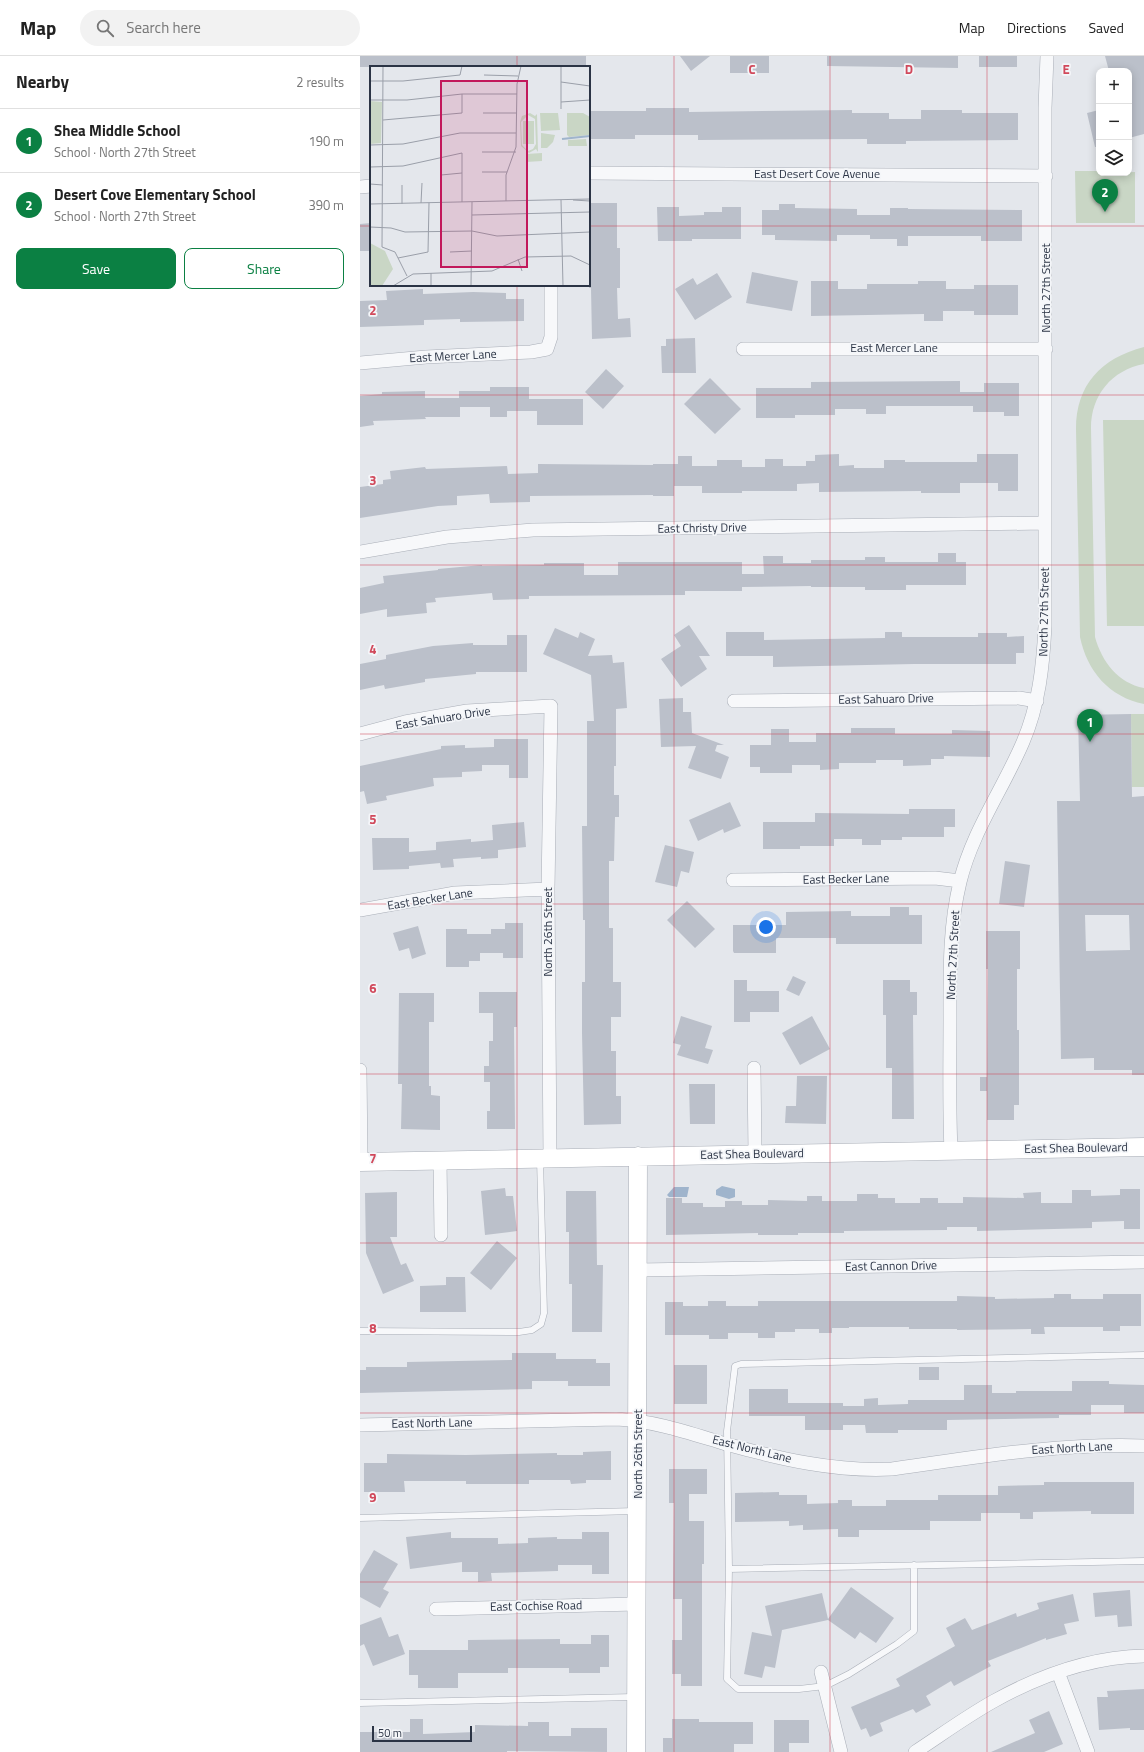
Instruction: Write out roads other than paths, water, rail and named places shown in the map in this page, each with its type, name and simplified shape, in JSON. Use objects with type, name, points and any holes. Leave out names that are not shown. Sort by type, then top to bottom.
[{"type":"street","name":"North 27th Street","points":[[951,1151],[951,938],[954,910],[960,881],[976,835],[1023,742],[1037,701],[1043,655],[1045,626],[1045,108],[1047,56]]},
{"type":"street","name":"East Desert Cove Avenue","points":[[590,173],[1046,176]]},
{"type":"street","points":[[360,187],[370,186]]},
{"type":"street","name":"East Mercer Lane","points":[[360,363],[426,356],[531,352],[547,349],[551,337],[551,286]]},
{"type":"street","name":"East Mercer Lane","points":[[743,349],[1046,348]]},
{"type":"street","name":"East Christy Drive","points":[[360,552],[447,537],[532,530],[1045,523]]},
{"type":"street","name":"East Sahuaro Drive","points":[[734,701],[1019,698],[1037,701]]},
{"type":"street","name":"East Sahuaro Drive","points":[[360,734],[405,722],[467,711],[551,706]]},
{"type":"street","name":"North 26th Street","points":[[545,1158],[551,706]]},
{"type":"street","name":"East Becker Lane","points":[[733,880],[935,878],[960,881]]},
{"type":"street","name":"East Becker Lane","points":[[360,910],[455,893],[548,889]]},
{"type":"street","points":[[754,1068],[755,1154]]},
{"type":"street","points":[[360,1070],[360,1162]]},
{"type":"street","name":"East Shea Boulevard","points":[[360,1162],[1144,1147]]},
{"type":"street","name":"North 26th Street","points":[[636,1752],[638,1156]]},
{"type":"street","points":[[440,1160],[441,1235]]},
{"type":"street","name":"East Cannon Drive","points":[[638,1270],[1144,1262]]},
{"type":"street","name":"East North Lane","points":[[360,1425],[616,1419],[638,1420],[656,1423],[728,1444],[827,1466],[870,1470],[892,1469],[1039,1449],[1106,1445],[1144,1446]]},
{"type":"street","name":"East Cochise Road","points":[[436,1609],[636,1604]]},
{"type":"street","points":[[915,1752],[994,1701],[1058,1672],[1122,1656],[1144,1656]]},
{"type":"street","points":[[821,1672],[841,1752]]},
{"type":"street","points":[[1058,1672],[1088,1752]]},
{"type":"lane","points":[[360,1331],[519,1332],[532,1330],[541,1324],[544,1313],[545,1158]]},
{"type":"lane","points":[[914,1565],[914,1631],[897,1644],[849,1674],[825,1686],[799,1689],[738,1689],[727,1679],[729,1569],[727,1431],[735,1366],[741,1364],[1144,1355]]},
{"type":"lane","points":[[360,1518],[638,1511]]},
{"type":"lane","points":[[729,1569],[1144,1561]]},
{"type":"lane","points":[[360,1703],[636,1697]]},
{"type":"water","points":[[722,1186],[735,1189],[735,1197],[729,1199],[716,1195],[716,1190]]},
{"type":"water","points":[[674,1187],[689,1187],[687,1197],[669,1197],[667,1195]]},
{"type":"place","name":"Desert Cove Elementary School","points":[[1105,212]]},
{"type":"place","name":"Shea Middle School","points":[[1090,742]]}]
